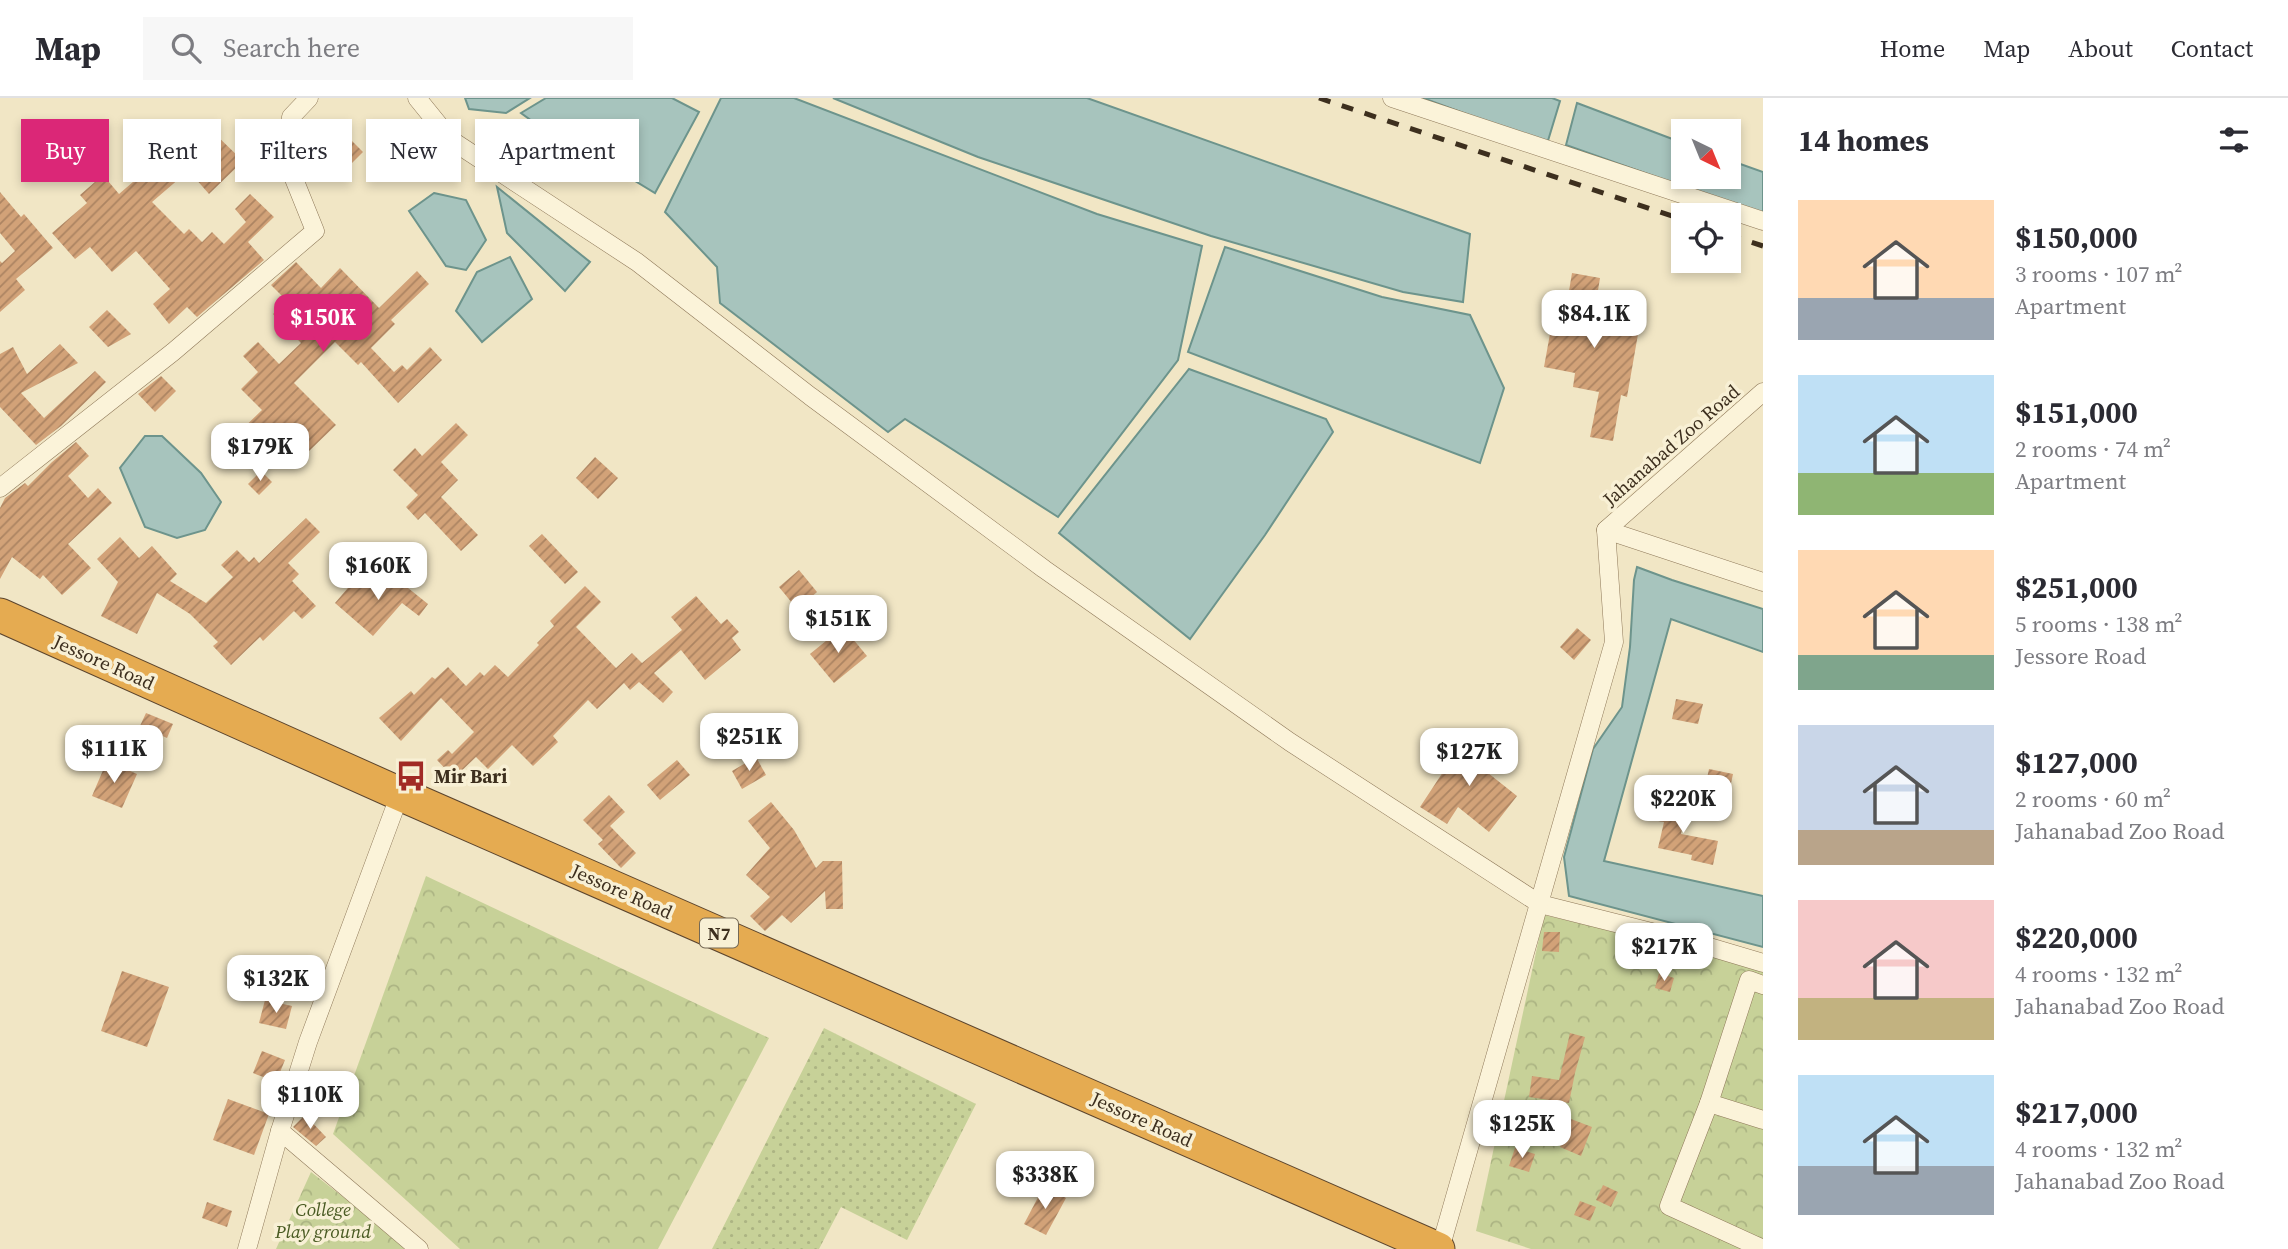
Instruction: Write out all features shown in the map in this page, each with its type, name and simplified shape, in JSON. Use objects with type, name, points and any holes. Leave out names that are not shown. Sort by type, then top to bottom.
[{"type":"highway","name":"Jessore Road","points":[[0,615],[400,794],[1439,1249]]},
{"type":"street","points":[[0,488],[173,352],[315,232],[286,159],[291,117],[309,98]]},
{"type":"street","points":[[417,98],[451,140],[637,262],[810,396],[1044,569],[1290,742],[1540,904],[1763,963]]},
{"type":"street","points":[[1392,98],[1763,221]]},
{"type":"street","name":"Jahanabad Zoo Road","points":[[1606,530],[1763,391]]},
{"type":"street","name":"Jahanabad Zoo Road","points":[[1439,1249],[1614,642],[1606,530]]},
{"type":"street","name":"Jahanabad Zoo Road","points":[[1606,530],[1763,582]]},
{"type":"street","points":[[247,1249],[308,1042],[400,794]]},
{"type":"street","points":[[1763,985],[1749,980],[1709,1103],[1669,1206],[1763,1249]]},
{"type":"street","points":[[1709,1103],[1763,1120]]},
{"type":"street","points":[[280,1131],[419,1249]]},
{"type":"green space","points":[[426,876],[769,1038],[658,1249],[460,1249],[333,1134]]},
{"type":"green space","points":[[1544,915],[1763,966],[1763,1249],[1531,1249],[1476,1231]]},
{"type":"green space","points":[[824,1028],[976,1104],[907,1240],[841,1207],[819,1249],[712,1249]]},
{"type":"green space","name":"College Play ground","points":[[311,1172],[410,1249],[276,1249]]},
{"type":"water","points":[[465,98],[530,98],[506,113],[469,109]]},
{"type":"water","points":[[546,98],[672,98],[699,112],[655,193],[637,182],[639,182],[639,119],[529,119],[521,113]]},
{"type":"water","points":[[721,98],[794,98],[1097,214],[1202,246],[1178,360],[1058,517],[905,419],[888,432],[720,303],[717,267],[665,212]]},
{"type":"water","points":[[833,98],[1087,98],[1470,234],[1463,302],[1403,292],[1211,236],[978,157]]},
{"type":"water","points":[[1423,98],[1552,98],[1560,101],[1547,144]]},
{"type":"water","points":[[1577,103],[1671,138],[1671,182],[1566,145]]},
{"type":"water","points":[[1741,164],[1763,172],[1763,215],[1741,207],[1741,203],[1729,203],[1690,189],[1741,189]]},
{"type":"water","points":[[497,187],[590,262],[565,291],[507,233]]},
{"type":"water","points":[[434,193],[466,200],[486,240],[466,270],[446,266],[409,211]]},
{"type":"water","points":[[1225,247],[1382,297],[1470,315],[1504,388],[1480,463],[1188,352]]},
{"type":"water","points":[[510,257],[532,299],[482,342],[456,311],[477,272]]},
{"type":"water","points":[[1189,369],[1326,419],[1333,432],[1265,535],[1190,639],[1059,533]]},
{"type":"water","points":[[145,436],[162,436],[201,473],[221,502],[205,530],[177,538],[145,527],[120,468]]},
{"type":"water","points":[[1637,567],[1763,609],[1763,652],[1671,619],[1604,861],[1763,896],[1763,947],[1569,896],[1564,857],[1593,749],[1622,707]]},
{"type":"building","points":[[221,140],[235,153],[235,169],[209,194],[198,182],[221,182]]},
{"type":"building","points":[[352,141],[363,152],[352,163]]},
{"type":"building","points":[[95,182],[109,182],[119,194],[133,182],[175,182],[152,202],[184,234],[189,229],[202,242],[212,232],[224,244],[246,222],[235,209],[250,194],[274,217],[248,242],[264,260],[197,317],[187,307],[169,324],[153,304],[170,289],[136,251],[112,272],[90,247],[75,259],[52,233],[87,203],[80,195]]},
{"type":"building","points":[[0,192],[21,217],[24,214],[53,248],[16,279],[25,290],[0,312],[0,261],[2,263],[15,251],[0,233]]},
{"type":"building","points":[[296,262],[321,288],[340,268],[379,308],[417,271],[429,284],[391,320],[395,324],[371,348],[394,372],[402,365],[407,370],[430,347],[442,360],[398,403],[361,362],[358,365],[335,342],[294,383],[336,425],[308,452],[280,424],[240,462],[225,446],[262,410],[241,389],[258,372],[243,356],[258,342],[279,364],[301,343],[273,314],[287,301],[271,285]]},
{"type":"building","points":[[1572,273],[1600,278],[1595,309],[1641,317],[1627,397],[1621,395],[1613,441],[1590,437],[1599,392],[1573,387],[1575,373],[1544,367],[1557,295],[1568,297]]},
{"type":"building","points":[[107,310],[131,334],[108,347],[89,327]]},
{"type":"building","points":[[60,344],[78,363],[21,393],[44,418],[95,371],[106,382],[61,426],[36,445],[0,407],[0,354],[13,347],[27,374]]},
{"type":"building","points":[[161,376],[176,391],[155,412],[138,394]]},
{"type":"building","points":[[456,423],[468,435],[441,462],[458,480],[441,497],[478,535],[461,551],[425,513],[418,520],[406,507],[418,495],[393,470],[415,448],[422,456]]},
{"type":"building","points":[[76,442],[89,456],[68,476],[88,498],[98,488],[112,503],[68,544],[91,568],[62,595],[43,575],[40,579],[12,557],[0,579],[0,508],[5,498],[25,483],[28,486]]},
{"type":"building","points":[[595,457],[618,478],[598,499],[576,478]]},
{"type":"building","points":[[261,471],[272,482],[259,495],[248,484]]},
{"type":"building","points":[[306,518],[320,532],[288,563],[299,574],[292,581],[316,606],[302,619],[294,611],[263,641],[260,637],[231,665],[213,646],[218,642],[190,614],[157,593],[137,634],[101,616],[118,582],[97,559],[120,537],[139,558],[152,546],[177,574],[170,581],[206,603],[233,577],[221,565],[237,550],[249,562],[254,557],[259,563]]},
{"type":"building","points":[[542,534],[578,572],[565,584],[529,546]]},
{"type":"building","points":[[799,570],[817,592],[797,609],[779,587]]},
{"type":"building","points":[[388,572],[428,604],[419,616],[402,603],[373,636],[335,603],[359,575],[375,589]]},
{"type":"building","points":[[585,586],[601,602],[576,627],[616,668],[632,653],[642,663],[682,630],[671,617],[696,596],[721,624],[727,619],[739,632],[732,638],[741,650],[705,680],[681,650],[654,673],[673,692],[663,703],[639,682],[630,690],[624,683],[597,709],[588,700],[553,736],[558,742],[533,766],[512,745],[488,769],[476,757],[454,778],[437,760],[448,750],[452,754],[474,732],[441,698],[401,741],[379,718],[411,691],[414,695],[432,677],[435,679],[448,667],[466,686],[480,672],[484,676],[495,665],[508,677],[554,626],[550,621]]},
{"type":"building","points":[[843,627],[867,656],[834,683],[810,654]]},
{"type":"building","points":[[1577,628],[1591,640],[1574,660],[1560,647]]},
{"type":"building","points":[[1676,699],[1703,704],[1698,724],[1672,719]]},
{"type":"building","points":[[146,713],[173,724],[167,738],[140,726]]},
{"type":"building","points":[[96,731],[110,736],[104,751],[90,745]]},
{"type":"building","points":[[1468,734],[1495,751],[1483,769],[1517,796],[1489,832],[1458,807],[1447,824],[1420,807]]},
{"type":"building","points":[[756,757],[766,775],[742,789],[732,771]]},
{"type":"building","points":[[677,760],[690,775],[660,800],[647,785]]},
{"type":"building","points":[[107,761],[137,774],[122,808],[92,796]]},
{"type":"building","points":[[1709,769],[1733,774],[1730,788],[1706,783]]},
{"type":"building","points":[[609,795],[625,812],[610,826],[636,853],[621,868],[598,844],[603,840],[583,820]]},
{"type":"building","points":[[1662,800],[1687,805],[1681,834],[1718,841],[1713,865],[1691,860],[1692,855],[1658,848],[1664,822],[1658,821]]},
{"type":"building","points":[[771,802],[794,830],[816,868],[823,861],[842,861],[843,909],[826,909],[825,891],[791,923],[782,915],[765,931],[750,916],[770,897],[746,875],[770,848],[748,821]]},
{"type":"building","points":[[1544,932],[1560,932],[1559,952],[1542,951]]},
{"type":"building","points":[[122,971],[169,987],[147,1047],[101,1031]]},
{"type":"building","points":[[1659,973],[1674,978],[1670,992],[1655,988]]},
{"type":"building","points":[[265,1000],[292,1006],[286,1029],[259,1023]]},
{"type":"building","points":[[1570,1033],[1585,1037],[1569,1103],[1529,1097],[1532,1076],[1559,1080]]},
{"type":"building","points":[[262,1051],[285,1060],[276,1082],[253,1073]]},
{"type":"building","points":[[228,1099],[269,1114],[254,1155],[213,1140]]},
{"type":"building","points":[[305,1115],[326,1137],[316,1146],[293,1127]]},
{"type":"building","points":[[1571,1119],[1592,1127],[1581,1156],[1560,1147]]},
{"type":"building","points":[[1515,1148],[1535,1154],[1529,1172],[1509,1166]]},
{"type":"building","points":[[1603,1185],[1618,1192],[1611,1207],[1596,1200]]},
{"type":"building","points":[[1044,1186],[1066,1198],[1046,1235],[1024,1224]]},
{"type":"building","points":[[1580,1201],[1596,1207],[1590,1221],[1574,1215]]},
{"type":"building","points":[[207,1202],[232,1211],[227,1227],[202,1218]]},
{"type":"railway","points":[[1319,98],[1671,216]]},
{"type":"railway","points":[[1741,239],[1763,246]]},
{"type":"place","name":"Mir Bari","points":[[411,776]]}]
